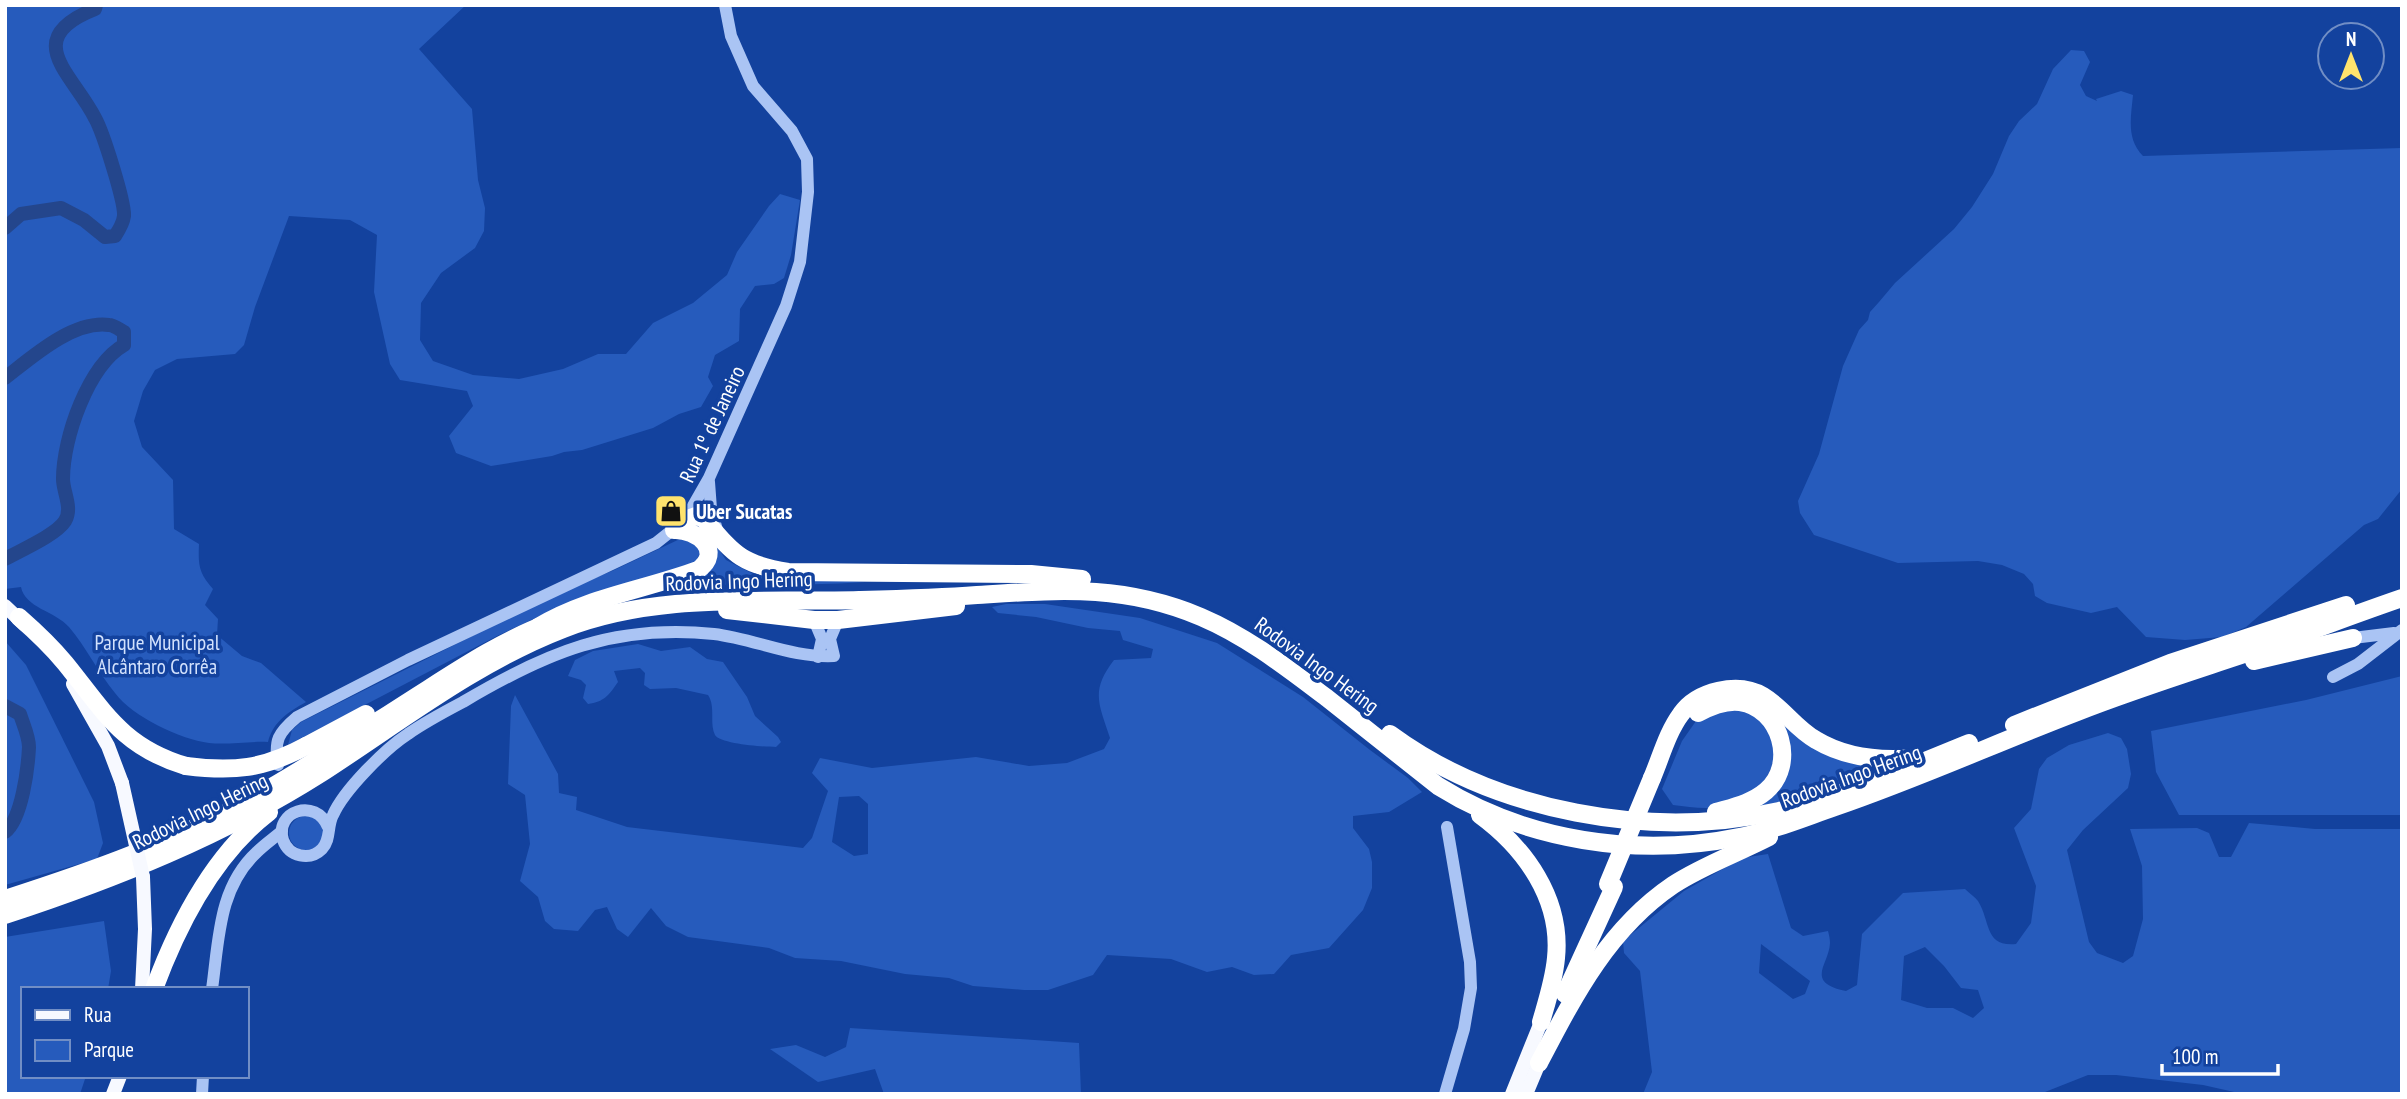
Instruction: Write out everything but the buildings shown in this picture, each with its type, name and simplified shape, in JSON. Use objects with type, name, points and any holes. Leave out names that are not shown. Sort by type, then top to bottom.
[{"type":"highway","points":[[538,627],[563,612],[674,579],[704,566],[707,547],[702,538],[680,525],[691,517],[703,518],[730,550],[744,561],[762,568],[788,572],[1031,574],[1082,579]]},
{"type":"highway","name":"Rodovia Ingo Hering","points":[[5,915],[16,901],[155,846],[225,813],[290,776],[515,636],[612,602],[665,594],[1082,579],[1145,587],[1202,609],[1275,646],[1404,744],[1461,777],[1546,805],[1653,822],[1734,819],[1780,811],[1877,779],[2148,671],[2402,586]]},
{"type":"highway","name":"Rodovia Ingo Hering","points":[[16,901],[126,873],[198,842],[318,775],[456,684],[542,638],[599,617],[640,608],[696,603],[861,600],[1037,590],[1090,591],[1152,600],[1200,617],[1248,641],[1438,786],[1463,802],[1489,814],[1555,834],[1613,845],[1649,847],[1738,838],[1802,819],[1899,785],[2077,712],[2402,598]]},
{"type":"highway","points":[[696,603],[713,609],[814,620],[838,620],[963,605],[1001,594]]},
{"type":"highway","points":[[12,611],[64,661],[119,730],[150,752],[186,766],[241,769],[267,765],[351,724],[429,676],[515,636]]},
{"type":"highway","points":[[2192,671],[2267,658],[2353,638]]},
{"type":"highway","points":[[1655,779],[1670,733],[1682,713],[1711,693],[1727,689],[1743,689],[1760,694],[1815,740],[1856,756],[1887,761],[1921,757],[1969,743]]},
{"type":"highway","points":[[1539,1063],[1573,974],[1655,779],[1676,736],[1690,719],[1714,705],[1738,702],[1748,704],[1765,714],[1778,732],[1781,742],[1781,762],[1776,780],[1766,791],[1751,801],[1716,812],[1653,822]]},
{"type":"highway","points":[[155,987],[177,932],[216,869],[257,823],[318,775]]},
{"type":"highway","points":[[1463,802],[1511,840],[1529,862],[1543,886],[1550,906],[1557,956],[1541,1022]]},
{"type":"highway","points":[[1539,1063],[1593,965],[1645,908],[1674,885],[1802,819]]},
{"type":"highway","points":[[1541,1022],[1611,885]]},
{"type":"main road","points":[[12,611],[45,646],[90,711],[108,746],[122,783],[143,877],[146,904],[142,987]]},
{"type":"main road","points":[[1512,1094],[1541,1022]]},
{"type":"main road","points":[[1526,1094],[1539,1063]]},
{"type":"street","name":"Rua 1º de Janeiro","points":[[279,765],[277,741],[282,730],[297,717],[408,660],[643,550],[680,525],[709,478],[786,306],[800,261],[808,192],[807,159],[801,145],[753,86],[731,36],[725,5]]},
{"type":"street","points":[[709,478],[711,509],[719,537]]},
{"type":"street","points":[[814,620],[822,639],[818,657]]},
{"type":"street","points":[[340,801],[287,819],[282,837],[288,849],[300,856],[313,855],[324,847],[328,827],[340,801],[392,744],[535,662],[601,639],[637,634],[697,633],[736,637],[802,655],[834,656],[830,639],[838,620]]},
{"type":"street","points":[[2353,638],[2400,632]]},
{"type":"street","points":[[2333,677],[2352,669],[2400,632]]},
{"type":"street","points":[[2353,638],[2363,647],[2361,661]]},
{"type":"street","points":[[292,798],[304,812],[323,818],[328,827]]},
{"type":"street","points":[[1445,1094],[1464,1029],[1471,988],[1470,962],[1447,827]]},
{"type":"street","points":[[212,987],[229,890],[248,862],[282,831]]},
{"type":"street","points":[[248,862],[265,853],[288,849]]},
{"type":"green space","name":"Parque Municipal Alcântaro Corrêa","points":[[5,5],[466,5],[419,49],[472,109],[478,180],[485,208],[484,231],[475,248],[441,273],[421,303],[420,340],[433,361],[473,375],[519,379],[563,369],[598,354],[626,354],[653,323],[693,303],[727,275],[737,252],[780,194],[800,200],[791,255],[784,278],[774,284],[755,286],[740,309],[739,341],[715,355],[708,377],[713,386],[701,407],[679,414],[653,428],[582,450],[491,466],[456,453],[449,436],[473,406],[467,391],[400,380],[390,364],[374,292],[377,235],[350,220],[289,216],[255,307],[244,345],[235,354],[177,359],[155,370],[143,391],[134,421],[142,447],[173,480],[174,529],[199,544],[200,569],[213,589],[205,605],[218,619],[217,635],[242,656],[261,663],[306,702],[282,718],[268,742],[209,743],[185,737],[158,726],[123,702],[69,627],[28,600],[21,587],[5,589]]},
{"type":"green space","points":[[2071,50],[2084,51],[2090,62],[2080,85],[2086,96],[2097,101],[2096,99],[2121,91],[2133,95],[2132,135],[2143,156],[2402,148],[2402,489],[2378,519],[2364,525],[2246,627],[2222,637],[2185,640],[2146,637],[2117,607],[2091,613],[2047,603],[2035,596],[2033,584],[2024,574],[2002,565],[1978,561],[1898,563],[1814,535],[1800,513],[1798,501],[1819,454],[1843,366],[1859,330],[1868,320],[1870,312],[1895,283],[1954,229],[1972,207],[1993,174],[2009,136],[2019,121],[2037,104],[2053,69]]},
{"type":"green space","points":[[691,520],[709,535],[726,560],[757,576],[865,582],[654,587],[705,573],[696,527]]},
{"type":"green space","points":[[682,538],[689,539],[701,551],[693,568],[568,603],[499,635],[288,745],[292,730],[301,722],[562,591]]},
{"type":"green space","points":[[1006,604],[1045,604],[1140,618],[1217,643],[1303,697],[1408,778],[1422,792],[1389,812],[1353,816],[1353,828],[1369,849],[1372,888],[1363,910],[1329,948],[1291,955],[1274,974],[1254,975],[1232,967],[1207,972],[1171,959],[1107,955],[1093,975],[1048,990],[1024,990],[973,986],[949,978],[905,974],[841,961],[795,958],[769,948],[688,937],[666,926],[651,908],[628,937],[617,929],[607,907],[595,910],[578,931],[554,929],[545,921],[538,897],[520,881],[530,844],[525,795],[508,784],[511,706],[515,695],[558,774],[559,793],[577,797],[576,810],[627,827],[803,848],[812,838],[828,791],[812,773],[820,758],[872,768],[976,757],[1029,766],[1067,763],[1104,749],[1110,738],[1100,707],[1099,689],[1106,671],[1114,660],[1151,658],[1153,649],[1123,640],[1120,631],[998,613],[992,607]],"holes":[[[859,796],[868,804],[868,854],[854,856],[832,842],[839,797]]]},
{"type":"green space","points":[[5,641],[26,665],[94,802],[103,843],[97,859],[5,885]]},
{"type":"green space","points":[[638,644],[661,651],[690,647],[707,659],[723,662],[747,697],[755,716],[781,742],[776,747],[734,743],[719,738],[713,730],[712,705],[708,695],[676,688],[650,689],[644,685],[645,673],[640,668],[614,671],[618,682],[612,691],[602,700],[588,704],[583,698],[586,685],[581,680],[568,676],[575,660],[593,651]]},
{"type":"green space","points":[[2402,676],[2402,815],[2179,815],[2156,772],[2151,731],[2306,700]]},
{"type":"green space","points":[[1740,693],[1766,703],[1785,722],[1817,746],[1853,763],[1879,769],[1836,787],[1759,807],[1777,787],[1787,761],[1785,738],[1781,728],[1766,710],[1746,699],[1719,700],[1693,710],[1715,697]]},
{"type":"green space","points":[[1725,708],[1745,711],[1768,724],[1774,757],[1766,778],[1750,794],[1729,805],[1706,808],[1673,805],[1662,789],[1682,741],[1696,721]]},
{"type":"green space","points":[[2108,733],[2121,738],[2127,749],[2131,774],[2128,788],[2083,830],[2067,850],[2089,942],[2097,953],[2123,963],[2133,956],[2143,919],[2142,866],[2130,829],[2197,828],[2209,833],[2219,857],[2231,857],[2249,823],[2315,829],[2402,829],[2402,1094],[2243,1094],[2203,1085],[2116,1075],[2088,1075],[2040,1094],[1643,1094],[1652,1072],[1640,971],[1624,953],[1623,941],[1684,891],[1742,858],[1768,854],[1791,928],[1803,936],[1828,931],[1829,951],[1822,978],[1833,987],[1846,991],[1857,985],[1862,934],[1903,893],[1965,889],[1978,901],[1993,937],[1998,942],[2016,944],[2031,923],[2036,886],[2014,828],[2031,809],[2039,769],[2047,758],[2069,745]],"holes":[[[1761,944],[1810,981],[1805,994],[1793,999],[1759,973]],[[1925,947],[1961,988],[1978,990],[1984,1008],[1973,1018],[1953,1008],[1927,1008],[1901,1000],[1904,956]]]},
{"type":"green space","points":[[306,816],[318,821],[323,833],[318,845],[306,850],[294,845],[289,833],[294,821]]},
{"type":"green space","points":[[104,921],[111,971],[108,987],[21,987],[21,1078],[85,1078],[80,1094],[5,1094],[5,937]]},
{"type":"green space","points":[[850,1028],[1079,1043],[1081,1094],[884,1094],[875,1069],[818,1082],[770,1049],[796,1045],[825,1057],[846,1047]]},
{"type":"waterway","points":[[5,228],[21,214],[61,208],[84,220],[105,237],[115,236],[122,224],[124,216],[121,197],[103,137],[86,102],[65,72],[58,58],[56,45],[60,32],[72,20],[95,9],[96,5]]},
{"type":"waterway","points":[[5,378],[40,351],[81,328],[109,325],[124,332],[124,345],[99,369],[73,424],[64,462],[63,479],[68,505],[65,521],[46,537],[5,559]]},
{"type":"waterway","points":[[5,706],[20,714],[29,747],[20,805],[5,832]]},
{"type":"place","name":"Uber Sucatas","points":[[671,511]]}]
